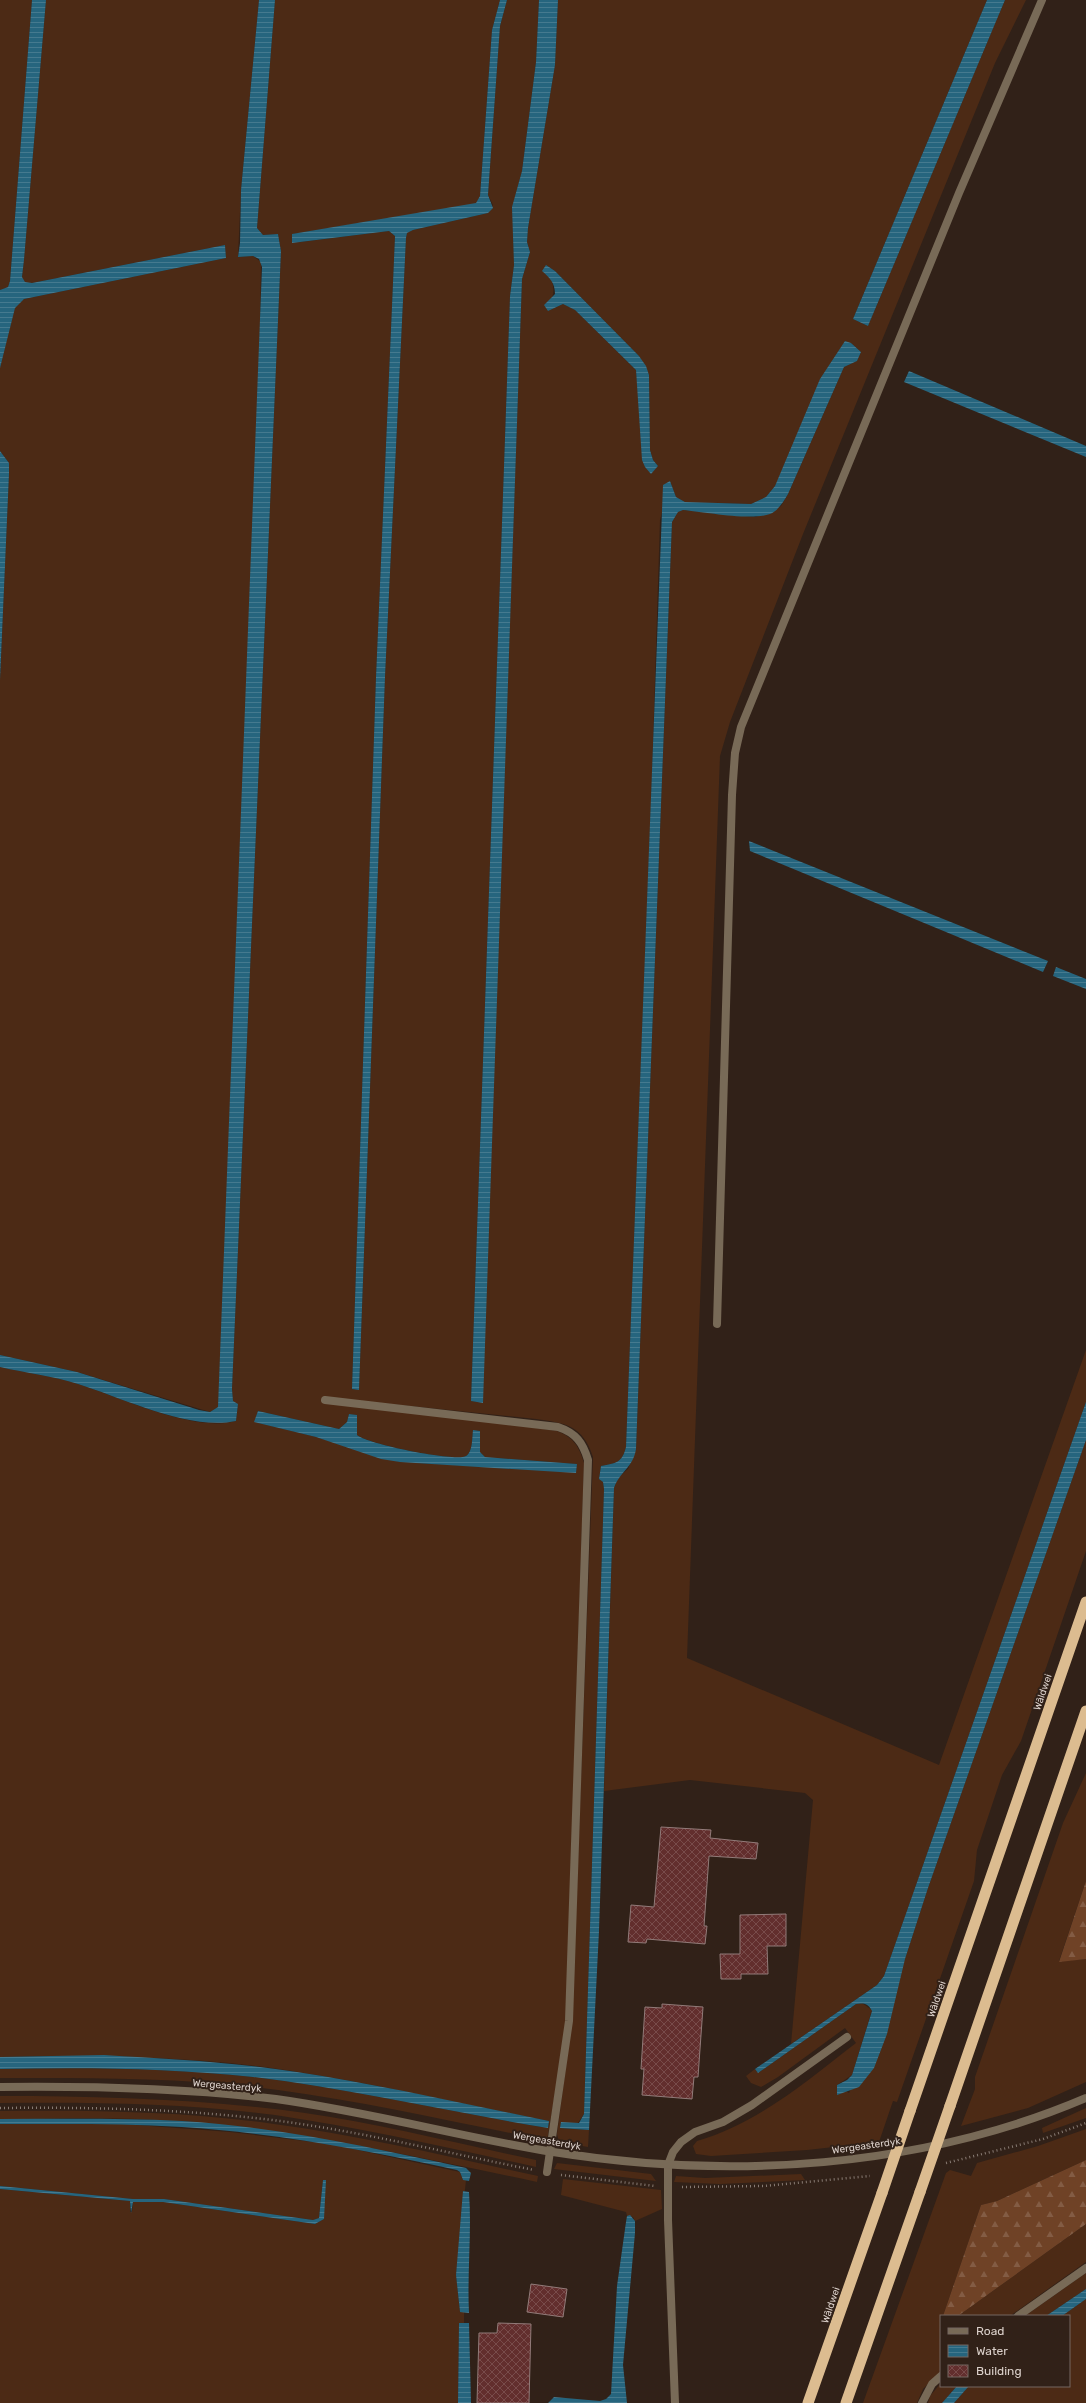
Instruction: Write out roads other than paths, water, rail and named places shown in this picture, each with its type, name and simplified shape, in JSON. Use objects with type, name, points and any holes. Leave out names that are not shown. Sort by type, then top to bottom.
[{"type":"highway","name":"Wâldwei","points":[[808,2403],[1086,1602]]},
{"type":"highway","points":[[846,2403],[1086,1711]]},
{"type":"street","points":[[717,1324],[732,795],[735,753],[741,727],[959,193],[1042,0]]},
{"type":"street","points":[[325,1400],[558,1427],[577,1437],[583,1445],[588,1460],[569,2021],[547,2172]]},
{"type":"street","points":[[676,2403],[668,2220],[668,2165],[673,2152],[681,2142],[695,2132],[723,2122],[752,2105],[847,2037]]},
{"type":"street","name":"Wergeasterdyk","points":[[0,2087],[179,2090],[277,2100],[338,2109],[551,2152],[668,2165],[722,2167],[782,2165],[869,2156],[965,2140],[1042,2117],[1086,2098]]},
{"type":"street","points":[[1019,2315],[1086,2268]]},
{"type":"street","points":[[922,2403],[932,2384],[940,2377]]},
{"type":"water","points":[[32,0],[46,0],[22,277],[25,282],[32,283],[225,245],[226,258],[24,299],[15,308],[0,368],[0,290],[8,287],[10,281]]},
{"type":"water","points":[[259,0],[275,0],[257,228],[263,235],[278,234],[281,251],[232,1389],[233,1401],[238,1404],[236,1421],[218,1423],[198,1421],[156,1412],[69,1381],[0,1367],[0,1355],[77,1372],[199,1410],[210,1412],[218,1407],[262,267],[259,259],[253,256],[238,257],[240,243],[241,190]]},
{"type":"water","points":[[500,0],[507,0],[500,26],[488,195],[493,208],[488,213],[413,230],[407,233],[406,238],[385,677],[359,1390],[352,1389],[376,677],[395,236],[389,231],[292,243],[292,234],[476,203],[480,196],[492,30]]},
{"type":"water","points":[[539,0],[558,0],[555,65],[528,228],[527,242],[530,252],[522,279],[483,1403],[471,1401],[510,296],[514,265],[512,207],[522,171],[536,62]]},
{"type":"water","points":[[987,0],[1005,0],[868,326],[853,319]]},
{"type":"water","points":[[546,265],[555,271],[639,356],[646,366],[649,375],[650,450],[653,460],[658,466],[651,474],[645,467],[642,460],[636,370],[575,310],[563,304],[548,311],[544,305],[555,294],[552,281],[542,271]]},
{"type":"water","points":[[845,341],[851,343],[861,352],[857,361],[844,367],[783,503],[773,513],[751,517],[683,510],[678,512],[672,522],[636,1449],[632,1461],[614,1488],[599,1931],[589,2130],[560,2128],[561,2122],[579,2123],[584,2114],[604,1489],[603,1482],[599,1479],[601,1466],[618,1461],[623,1456],[626,1447],[663,485],[670,481],[676,497],[685,502],[751,504],[766,497],[775,486],[820,379]]},
{"type":"water","points":[[909,371],[1086,446],[1086,457],[904,382]]},
{"type":"water","points":[[0,451],[9,463],[9,474],[0,680]]},
{"type":"water","points":[[749,841],[1048,961],[1043,972],[750,851]]},
{"type":"water","points":[[1056,967],[1086,979],[1086,989],[1053,976]]},
{"type":"water","points":[[1086,1402],[1086,1440],[928,1888],[905,1959],[887,2034],[874,2068],[859,2087],[837,2095],[837,2085],[847,2080],[852,2075],[872,2011],[865,2004],[856,2004],[758,2073],[755,2069],[877,1985],[884,1976]]},
{"type":"water","points":[[258,1411],[339,1429],[347,1422],[349,1414],[357,1415],[357,1435],[364,1439],[411,1451],[446,1457],[466,1456],[471,1448],[473,1430],[480,1431],[480,1452],[485,1457],[577,1464],[576,1473],[400,1462],[381,1459],[316,1437],[254,1422]]},
{"type":"water","points":[[104,2055],[225,2063],[329,2077],[549,2121],[548,2128],[364,2094],[253,2077],[127,2069],[0,2069],[0,2057]]},
{"type":"water","points":[[0,2119],[136,2119],[182,2121],[254,2128],[361,2146],[466,2168],[471,2173],[469,2181],[463,2180],[460,2172],[457,2170],[355,2149],[251,2133],[136,2125],[0,2124]]},
{"type":"water","points":[[323,2180],[326,2180],[324,2219],[315,2224],[163,2202],[133,2202],[131,2213],[130,2201],[0,2189],[0,2186],[133,2199],[164,2199],[313,2220],[319,2218]]},
{"type":"water","points":[[463,2191],[469,2192],[470,2207],[469,2313],[460,2312],[456,2275]]},
{"type":"water","points":[[630,2215],[635,2221],[635,2233],[623,2365],[627,2403],[548,2403],[554,2397],[600,2401],[606,2399],[611,2394],[617,2286],[627,2216]]},
{"type":"water","points":[[1086,2289],[1086,2299],[1063,2315],[1047,2315]]},
{"type":"water","points":[[459,2323],[469,2323],[471,2403],[458,2403]]},
{"type":"water","points":[[956,2387],[968,2387],[954,2403],[942,2403]]}]
